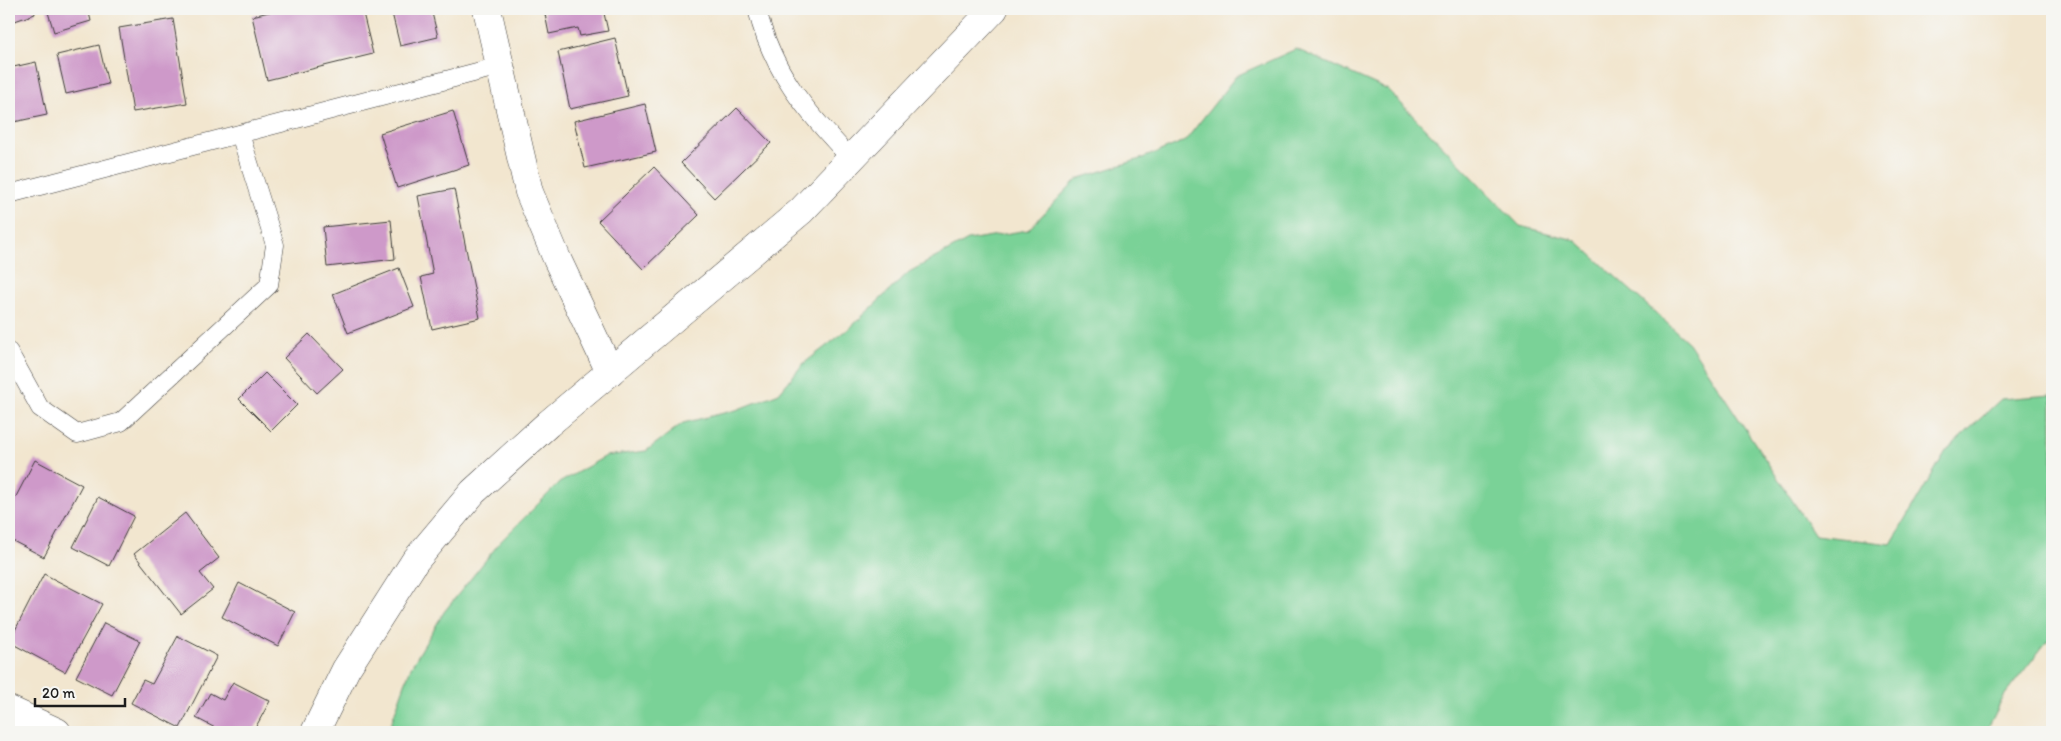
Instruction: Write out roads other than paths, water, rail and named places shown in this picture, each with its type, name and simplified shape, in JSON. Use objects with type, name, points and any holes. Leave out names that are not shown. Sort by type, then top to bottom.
[{"type":"street","points":[[486,9],[529,192],[557,260],[610,372]]},
{"type":"street","points":[[315,732],[346,669],[415,561],[473,492],[548,424],[800,211],[994,9]]},
{"type":"street","points":[[9,710],[57,732]]},
{"type":"lane","points":[[757,9],[761,28],[780,73],[805,108],[851,159]]},
{"type":"lane","points":[[9,194],[500,66]]},
{"type":"lane","points":[[9,352],[40,408],[77,434],[121,422],[269,285],[275,245],[240,134]]}]
